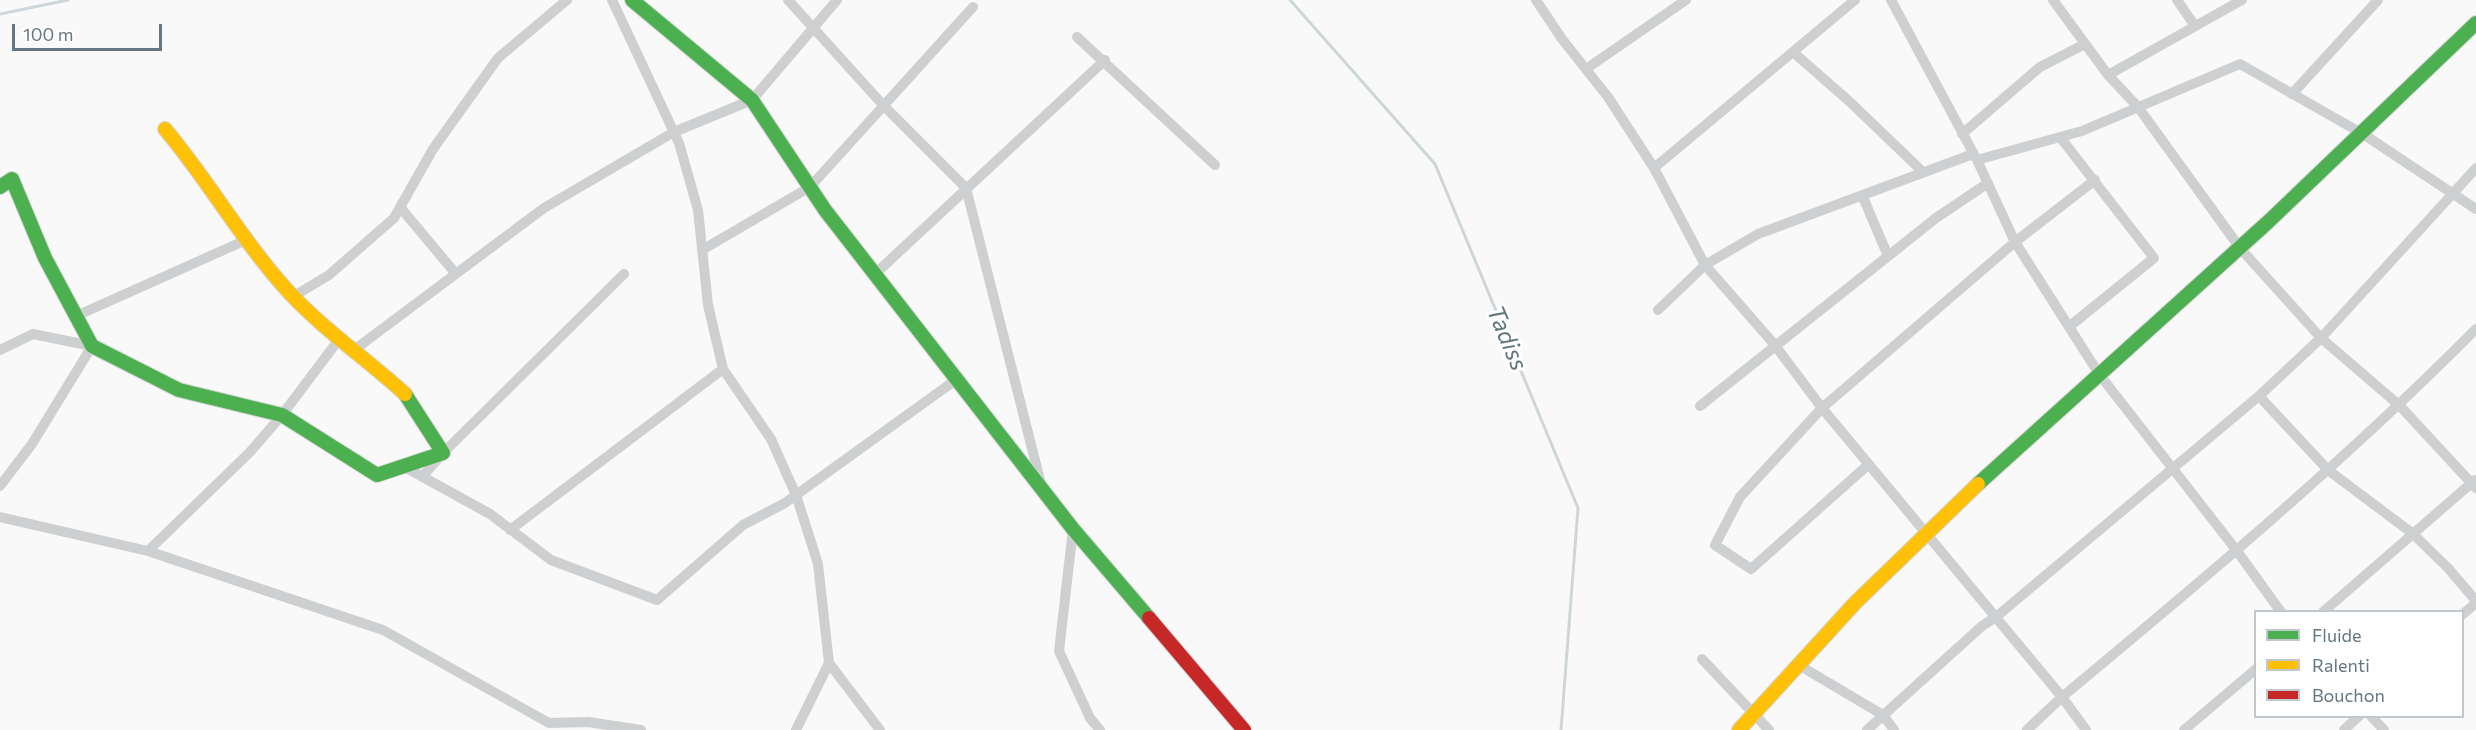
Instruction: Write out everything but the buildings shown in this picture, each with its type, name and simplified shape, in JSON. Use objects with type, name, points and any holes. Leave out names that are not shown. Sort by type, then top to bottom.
[{"type":"street","points":[[294,296],[329,275],[394,218],[433,149],[498,58],[567,0]]},
{"type":"street","points":[[612,0],[674,132],[698,210],[708,305],[723,369],[771,439],[796,495],[818,564],[829,663],[880,730]]},
{"type":"street","points":[[632,0],[752,100],[810,188],[1073,529],[1244,730]]},
{"type":"street","points":[[788,0],[883,105],[966,188],[1042,488]]},
{"type":"street","points":[[354,350],[544,208],[674,132],[752,100],[837,0]]},
{"type":"street","points":[[1536,0],[1562,39],[1608,97],[1654,168],[1705,265],[1774,344],[1822,408],[1927,532],[2086,730]]},
{"type":"street","points":[[1586,69],[1686,0]]},
{"type":"street","points":[[1654,168],[1856,0]]},
{"type":"street","points":[[1891,0],[1975,157],[2015,242],[2099,374],[2237,551],[2280,610]]},
{"type":"street","points":[[2053,0],[2108,75],[2138,107],[2240,248],[2322,338],[2400,406],[2474,484],[2412,533],[2325,610]]},
{"type":"street","points":[[2177,0],[2195,26]]},
{"type":"street","points":[[2108,75],[2242,0]]},
{"type":"street","points":[[2292,94],[2378,0]]},
{"type":"street","points":[[702,250],[810,188],[973,7]]},
{"type":"street","points":[[1739,730],[1797,664],[1927,532],[2363,134],[2476,23]]},
{"type":"street","points":[[1077,37],[1105,60],[1215,165]]},
{"type":"street","points":[[1962,134],[2040,67],[2085,44]]},
{"type":"street","points":[[1793,52],[1850,102],[1923,172]]},
{"type":"street","points":[[875,274],[1105,60]]},
{"type":"street","points":[[1658,310],[1705,265],[1758,234],[1923,172],[2082,131],[2240,64],[2363,134],[2476,209]]},
{"type":"street","points":[[165,129],[198,168],[246,240],[294,296],[405,394],[443,453]]},
{"type":"street","points":[[2060,137],[2154,258],[2070,327]]},
{"type":"street","points":[[1867,730],[1982,626],[1996,617],[2174,469],[2322,338],[2476,168]]},
{"type":"street","points":[[0,187],[12,179],[45,258],[92,346]]},
{"type":"street","points":[[1869,464],[1751,569],[1715,544],[1740,497],[1822,408],[2015,242],[2095,180]]},
{"type":"street","points":[[1700,406],[1774,344],[1988,183]]},
{"type":"street","points":[[1862,195],[1888,256]]},
{"type":"street","points":[[400,207],[456,274]]},
{"type":"street","points":[[76,316],[246,240]]},
{"type":"street","points":[[422,477],[443,453],[624,274]]},
{"type":"street","points":[[2027,730],[2237,551],[2400,406],[2476,329]]},
{"type":"street","points":[[0,350],[33,334],[92,346],[179,390],[282,415],[377,475],[443,453]]},
{"type":"street","points":[[148,551],[250,452],[282,415],[340,338]]},
{"type":"street","points":[[0,486],[32,444],[92,346]]},
{"type":"street","points":[[510,530],[723,369]]},
{"type":"street","points":[[403,466],[490,514],[551,560],[657,600],[743,525],[796,495],[957,379]]},
{"type":"street","points":[[2259,396],[2328,470],[2412,533],[2448,568],[2476,602],[2464,614]]},
{"type":"street","points":[[0,517],[148,551],[383,630],[548,727],[588,722],[641,730]]},
{"type":"street","points":[[1073,529],[1059,651],[1090,718],[1100,730]]},
{"type":"street","points":[[1702,659],[1769,730]]},
{"type":"street","points":[[796,730],[829,663]]},
{"type":"street","points":[[1797,664],[1882,715],[1894,730]]},
{"type":"street","points":[[2184,730],[2254,671]]},
{"type":"street","points":[[2344,730],[2358,718]]},
{"type":"street","points":[[2373,718],[2384,730]]},
{"type":"waterway","name":"Tadiss","points":[[0,14],[68,0]]},
{"type":"waterway","name":"Tadiss","points":[[1290,0],[1435,164],[1578,508],[1561,730]]},
{"type":"traffic: fast","points":[[632,0],[752,100],[825,210],[1073,529],[1149,618]]},
{"type":"traffic: fast","points":[[1978,484],[2268,222],[2476,23]]},
{"type":"traffic: fast","points":[[0,187],[12,179],[45,258],[92,346],[179,390],[282,415],[377,475],[443,453],[405,394]]},
{"type":"traffic: slow","points":[[165,129],[196,168],[254,250],[286,289],[314,317],[405,394]]},
{"type":"traffic: slow","points":[[1739,730],[1856,602],[1978,484]]},
{"type":"traffic: jam","points":[[1149,618],[1244,730]]}]
